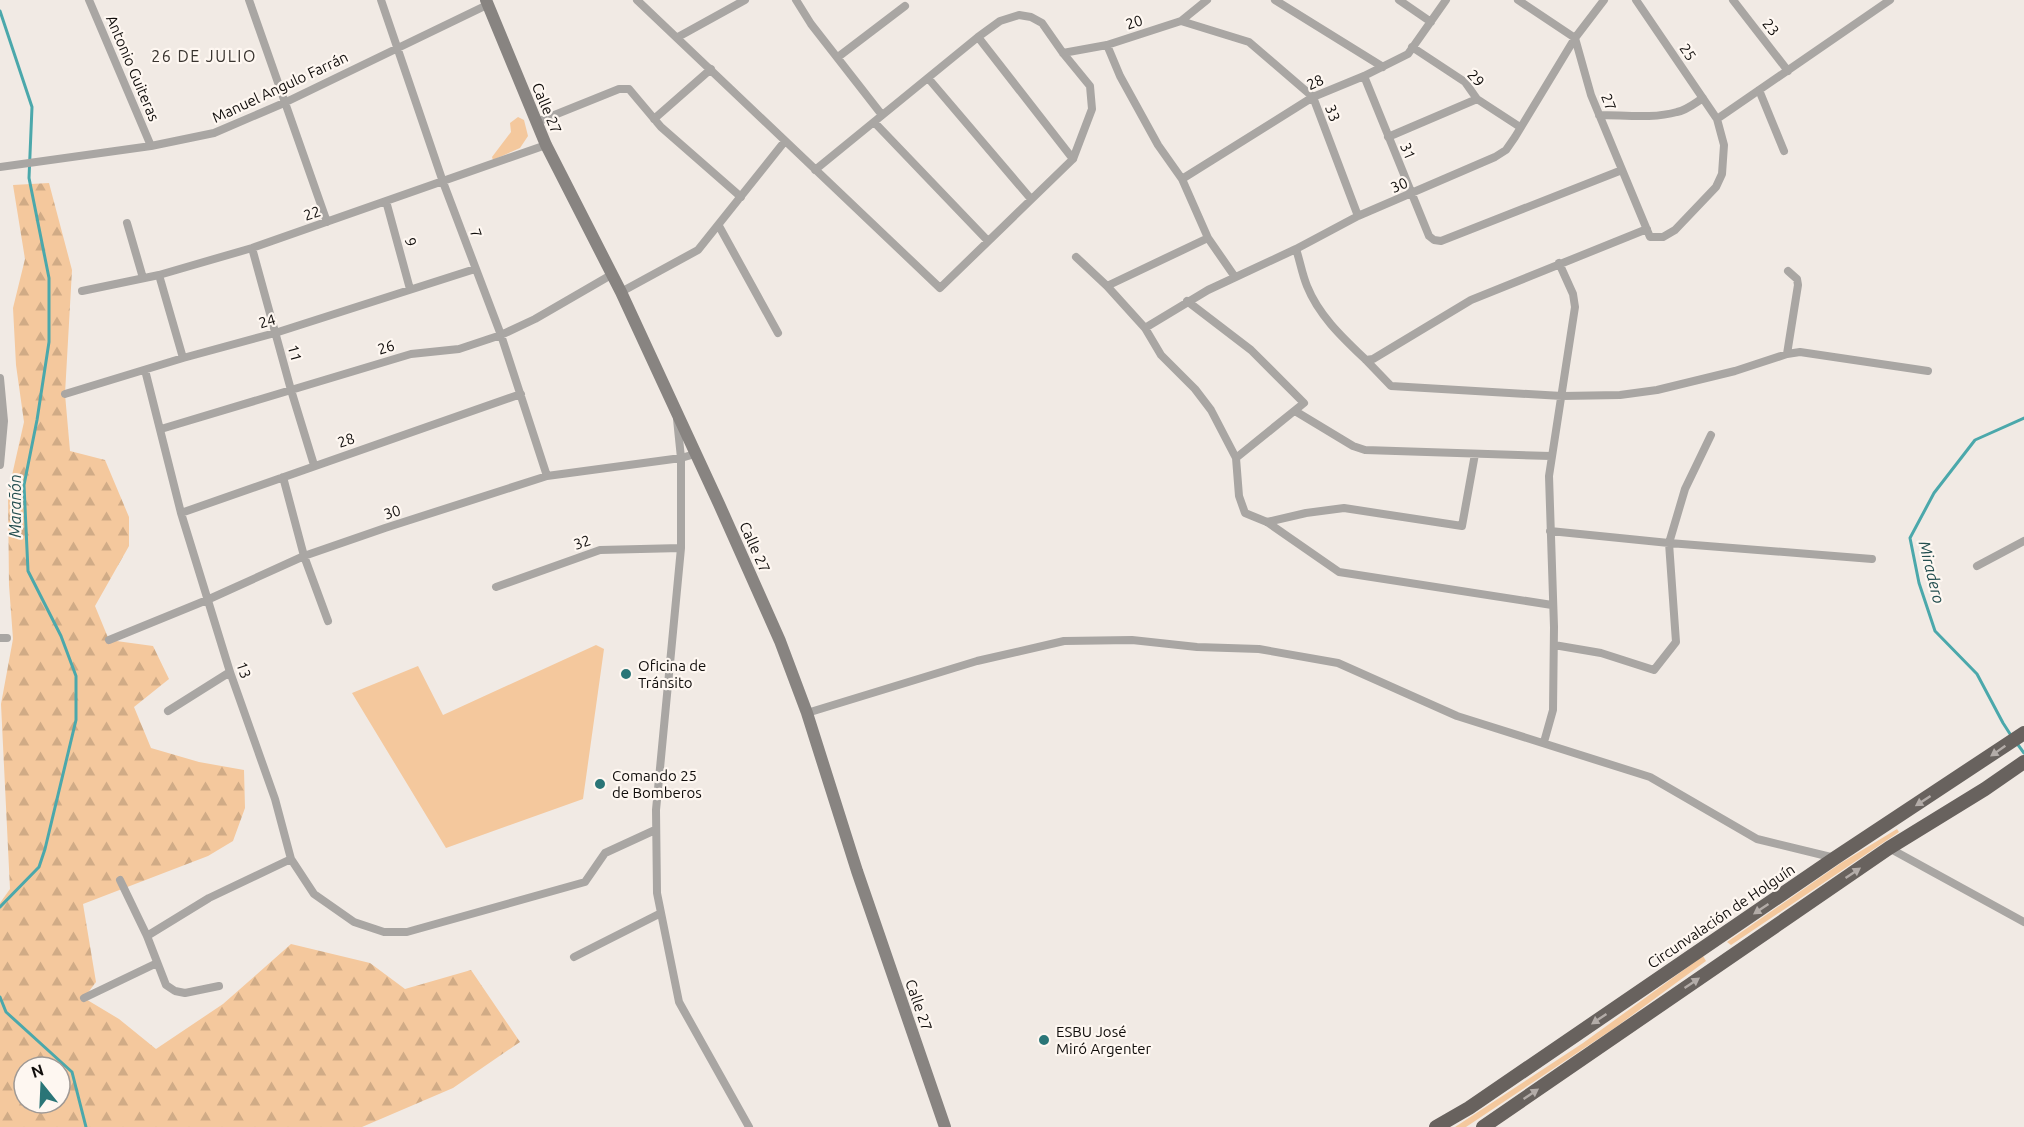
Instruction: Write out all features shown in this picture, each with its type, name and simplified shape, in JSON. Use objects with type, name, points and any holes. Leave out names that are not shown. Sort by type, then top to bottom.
[{"type":"highway","name":"Circunvalación de Holguín","points":[[1436,1127],[1479,1101],[2024,733]]},
{"type":"highway","points":[[1483,1127],[1889,848],[1985,789],[2024,762]]},
{"type":"main road","name":"Calle 27","points":[[487,2],[546,145],[621,292],[780,641],[807,713],[857,871],[945,1127]]},
{"type":"street","name":"Antonio Guiteras","points":[[89,0],[151,146]]},
{"type":"street","points":[[249,0],[327,222]]},
{"type":"street","name":"7","points":[[381,0],[443,182],[501,335],[547,476]]},
{"type":"street","points":[[637,0],[678,37],[815,170],[940,288],[1073,159],[1092,109],[1090,86],[1042,23],[1031,17],[1018,15],[1000,21],[978,37],[815,170]]},
{"type":"street","points":[[678,37],[745,0]]},
{"type":"street","points":[[796,0],[811,24],[882,115]]},
{"type":"street","name":"20","points":[[1063,53],[1107,45],[1181,21],[1207,0]]},
{"type":"street","points":[[1275,0],[1383,67]]},
{"type":"street","points":[[1399,0],[1431,22]]},
{"type":"street","name":"28","points":[[1182,179],[1312,97],[1364,76],[1408,54],[1446,0]]},
{"type":"street","points":[[1518,0],[1575,38]]},
{"type":"street","name":"30","points":[[1145,328],[1187,301],[1296,249],[1358,216],[1411,195],[1506,150],[1575,38],[1604,0]]},
{"type":"street","name":"25","points":[[1636,0],[1717,119]]},
{"type":"street","name":"23","points":[[1733,0],[1788,71]]},
{"type":"street","points":[[1366,360],[1372,359],[1471,300],[1559,263],[1649,233],[1663,237],[1675,230],[1716,187],[1722,174],[1724,146],[1717,119],[1890,0]]},
{"type":"street","name":"Manuel Angulo Farrán","points":[[3,166],[151,146],[214,133],[284,103],[487,2]]},
{"type":"street","points":[[838,57],[905,6]]},
{"type":"street","name":"33","points":[[1181,21],[1249,42],[1312,97],[1358,216]]},
{"type":"street","points":[[978,37],[1073,159]]},
{"type":"street","name":"27","points":[[1575,38],[1579,57],[1599,115],[1649,233]]},
{"type":"street","points":[[1107,45],[1120,76],[1158,145],[1182,179],[1208,238],[1235,277]]},
{"type":"street","name":"29","points":[[1412,47],[1465,82],[1477,99],[1520,127]]},
{"type":"street","points":[[654,119],[711,69]]},
{"type":"street","name":"31","points":[[1364,76],[1411,195],[1429,236],[1434,240],[1441,240],[1622,170]]},
{"type":"street","points":[[928,78],[1031,199]]},
{"type":"street","points":[[537,122],[619,89],[629,89],[661,127],[741,197]]},
{"type":"street","points":[[1759,90],[1784,151]]},
{"type":"street","points":[[1599,115],[1654,115],[1677,112],[1703,98]]},
{"type":"street","points":[[1388,136],[1477,99]]},
{"type":"street","points":[[874,122],[988,241]]},
{"type":"street","points":[[621,292],[698,250],[785,141]]},
{"type":"street","name":"22","points":[[82,291],[159,275],[252,248],[546,145]]},
{"type":"street","name":"9","points":[[386,201],[410,290]]},
{"type":"street","points":[[127,223],[143,278]]},
{"type":"street","points":[[719,226],[778,333]]},
{"type":"street","points":[[1107,286],[1208,238]]},
{"type":"street","name":"11","points":[[252,248],[314,465]]},
{"type":"street","points":[[1296,249],[1307,285],[1317,306],[1338,333],[1391,386],[1562,396],[1620,395],[1657,390],[1800,352],[1928,371]]},
{"type":"street","points":[[1076,257],[1107,286],[1145,328],[1161,355],[1195,389],[1211,410],[1236,458],[1239,496],[1245,513],[1267,522],[1340,572],[1552,605]]},
{"type":"street","points":[[1544,742],[1553,710],[1554,645],[1548,493],[1551,456],[1575,302],[1559,263]]},
{"type":"street","name":"24","points":[[64,394],[275,333],[475,269]]},
{"type":"street","points":[[1787,354],[1798,285],[1797,279],[1788,271]]},
{"type":"street","points":[[159,275],[183,358]]},
{"type":"street","name":"26","points":[[161,429],[411,354],[459,349],[501,335],[535,320],[611,275]]},
{"type":"street","points":[[1187,301],[1251,350],[1304,403],[1236,458]]},
{"type":"street","name":"13","points":[[145,370],[182,513],[230,672],[275,799],[291,859],[314,894],[354,922],[384,932],[407,932],[585,882],[605,853],[655,830]]},
{"type":"street","points":[[0,378],[2,422],[0,465]]},
{"type":"street","name":"28","points":[[182,513],[521,394]]},
{"type":"street","points":[[1295,411],[1353,446],[1365,450],[1551,456]]},
{"type":"street","points":[[676,412],[681,458],[681,548],[655,830],[657,893],[679,1002],[749,1127]]},
{"type":"street","points":[[1554,645],[1601,653],[1654,670],[1676,642],[1669,543],[1685,489],[1711,435]]},
{"type":"street","name":"30","points":[[109,640],[207,600],[304,556],[547,476],[681,458],[695,454]]},
{"type":"street","points":[[1267,522],[1306,513],[1344,508],[1462,526],[1475,454]]},
{"type":"street","points":[[283,477],[304,556],[328,621]]},
{"type":"street","points":[[1550,531],[1872,559]]},
{"type":"street","points":[[1977,566],[2024,541]]},
{"type":"street","name":"32","points":[[496,587],[600,550],[681,548]]},
{"type":"street","points":[[807,713],[977,661],[1064,641],[1132,640],[1197,647],[1259,649],[1338,663],[1457,716],[1650,777],[1757,839],[1836,858]]},
{"type":"street","points":[[168,711],[230,672]]},
{"type":"street","points":[[1889,848],[2024,922]]},
{"type":"street","points":[[147,936],[209,898],[291,859]]},
{"type":"street","points":[[120,880],[147,936],[166,985],[175,991],[185,993],[219,986]]},
{"type":"street","points":[[574,957],[661,913]]},
{"type":"street","points":[[84,998],[157,963]]},
{"type":"green space","points":[[518,117],[524,120],[528,136],[520,148],[493,160],[492,157],[511,132],[510,123]]},
{"type":"green space","points":[[49,183],[72,270],[65,394],[70,451],[105,460],[129,517],[129,546],[95,606],[109,640],[153,646],[169,679],[134,707],[151,748],[199,762],[244,770],[245,808],[233,841],[208,856],[83,904],[96,982],[84,998],[119,1019],[156,1049],[223,1004],[291,944],[370,963],[405,989],[471,970],[520,1042],[453,1088],[362,1127],[0,1127],[0,903],[10,889],[1,704],[13,639],[9,585],[8,493],[24,422],[16,365],[13,308],[25,259],[13,185]]},
{"type":"green space","points":[[596,645],[604,649],[583,799],[446,848],[352,693],[418,666],[443,715]]},
{"type":"green space","points":[[1897,829],[1899,832],[1731,945],[1727,942],[1841,863]]},
{"type":"green space","points":[[1703,956],[1706,961],[1616,1027],[1466,1127],[1455,1127],[1583,1043]]},
{"type":"waterway","name":"Marañón","points":[[0,11],[32,107],[29,178],[49,278],[49,342],[24,485],[28,571],[61,636],[76,676],[76,720],[45,849],[39,867],[0,907]]},
{"type":"waterway","name":"Miradero","points":[[2012,737],[1977,674],[1935,631],[1919,583],[1910,538],[1934,493],[1975,440],[2024,418]]},
{"type":"waterway","name":"Miradero","points":[[2016,742],[2024,753]]},
{"type":"waterway","name":"Marañón","points":[[0,997],[6,1012],[72,1072],[86,1127]]},
{"type":"place","name":"Oficina de Tránsito","points":[[626,674]]},
{"type":"place","name":"Comando 25 de Bomberos","points":[[600,784]]},
{"type":"place","name":"ESBU José Miró Argenter","points":[[1044,1040]]},
{"type":"district","name":"26 DE JULIO","points":[[204,56]]}]
